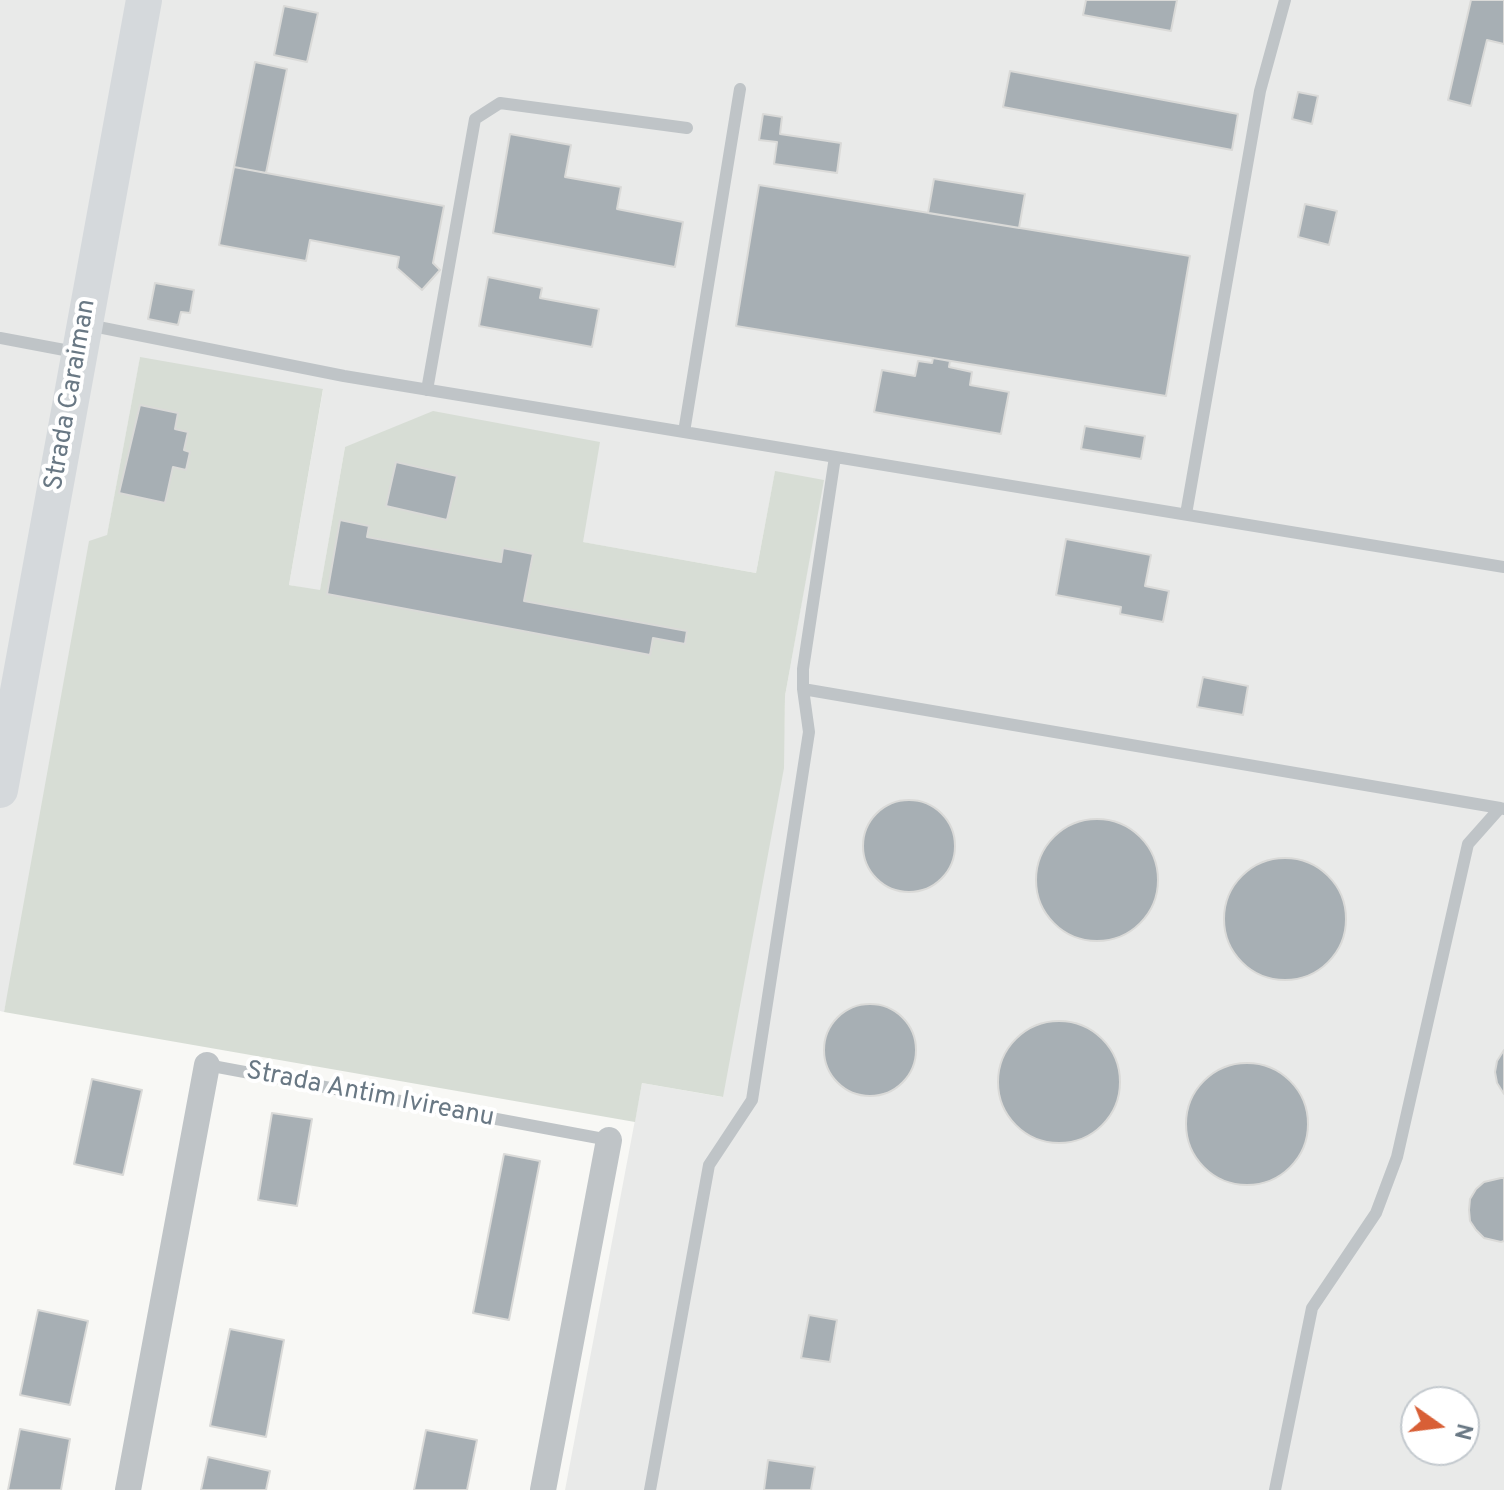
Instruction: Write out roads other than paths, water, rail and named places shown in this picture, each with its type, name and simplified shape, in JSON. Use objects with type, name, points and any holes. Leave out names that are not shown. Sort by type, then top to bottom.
[{"type":"street","name":"Strada Caraiman","points":[[0,790],[6,725],[82,339],[144,0]]},
{"type":"street","name":"Strada Antim Ivireanu","points":[[128,1490],[207,1065]]},
{"type":"street","name":"Strada Antim Ivireanu","points":[[543,1490],[609,1140]]},
{"type":"lane","points":[[1186,514],[1260,91],[1285,0]]},
{"type":"lane","points":[[684,432],[740,89]]},
{"type":"lane","points":[[427,390],[475,119],[500,103],[687,128]]},
{"type":"lane","points":[[0,338],[82,339],[344,376],[1504,567]]},
{"type":"lane","points":[[650,1490],[709,1165],[752,1100],[809,732],[803,669],[835,457]]},
{"type":"lane","points":[[803,689],[1502,809]]},
{"type":"lane","points":[[1275,1490],[1312,1308],[1376,1213],[1382,1199],[1397,1157],[1468,844],[1502,809]]},
{"type":"lane","name":"Strada Antim Ivireanu","points":[[207,1065],[609,1140]]}]
